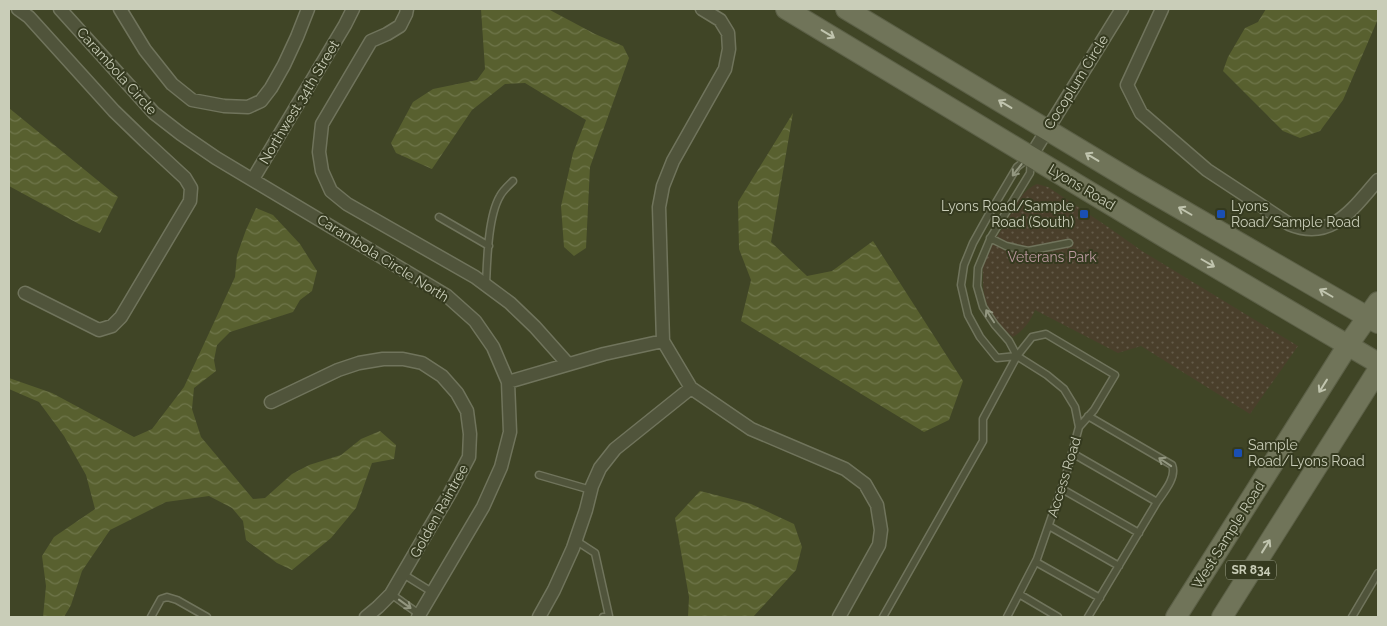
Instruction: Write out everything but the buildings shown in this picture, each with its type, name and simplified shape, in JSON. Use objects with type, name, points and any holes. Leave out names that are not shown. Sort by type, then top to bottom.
[{"type":"main road","name":"Lyons Road","points":[[786,9],[1166,238],[1378,363]]},
{"type":"main road","points":[[846,9],[1151,192],[1375,314]]},
{"type":"main road","name":"West Sample Road","points":[[1176,617],[1348,345],[1375,314]]},
{"type":"main road","name":"SR 834","points":[[1222,617],[1378,370]]},
{"type":"street","points":[[18,9],[29,16],[114,111],[185,178],[191,188],[190,201],[121,317],[112,326],[99,330],[25,293]]},
{"type":"street","name":"Carambola Circle","points":[[60,9],[154,113],[216,158],[253,179]]},
{"type":"street","points":[[120,9],[145,50],[172,84],[185,95],[192,100],[224,106],[248,107],[261,101],[271,88],[284,65],[308,9]]},
{"type":"street","name":"Northwest 34th Street","points":[[253,179],[353,9]]},
{"type":"street","name":"Northwest 34th Street","points":[[345,25],[357,9]]},
{"type":"street","points":[[407,9],[400,26],[371,41],[322,124],[319,152],[322,171],[331,191],[347,204],[475,278],[510,303],[535,327],[568,364]]},
{"type":"street","points":[[702,9],[720,20],[728,33],[730,48],[725,68],[673,161],[662,186],[659,206],[664,342],[692,388],[751,429],[845,469],[865,484],[877,505],[881,530],[879,545],[839,617]]},
{"type":"street","name":"Cocoplum Circle","points":[[1031,156],[1122,9]]},
{"type":"street","points":[[1162,9],[1126,86],[1141,113],[1206,170],[1290,224],[1301,229],[1325,228],[1344,218],[1378,180]]},
{"type":"street","name":"Carambola Circle North","points":[[253,179],[447,296],[475,321],[493,347],[508,382],[510,432],[501,467],[483,507],[418,616]]},
{"type":"street","points":[[508,382],[604,354],[664,342]]},
{"type":"street","name":"Golden Raintree","points":[[271,402],[338,370],[359,363],[383,359],[403,359],[422,363],[442,376],[457,393],[467,411],[470,434],[468,457],[450,493],[391,594],[366,617]]},
{"type":"street","points":[[539,617],[554,590],[575,540],[600,468],[615,449],[692,388]]},
{"type":"lane","name":"Access Road","points":[[1008,617],[1036,562],[1062,489],[1079,426],[1075,407],[1064,389],[1047,375],[1017,356],[1009,341],[983,307],[977,286],[978,268],[990,238],[1030,174],[1031,156]]},
{"type":"lane","name":"Access Road","points":[[1017,356],[997,358],[980,337],[968,315],[961,285],[964,265],[973,243],[1017,167],[1031,156]]},
{"type":"lane","points":[[486,286],[494,210],[500,194],[513,181]]},
{"type":"lane","points":[[439,217],[489,246]]},
{"type":"lane","points":[[990,238],[1006,246],[1028,251],[1069,243]]},
{"type":"lane","points":[[883,617],[983,441],[983,419],[1017,356],[1032,337],[1046,334],[1115,375],[1094,410],[1079,426]]},
{"type":"lane","points":[[1088,416],[1172,466],[1174,471],[1158,502],[1088,617]]},
{"type":"lane","points":[[1072,453],[1158,502]]},
{"type":"lane","points":[[539,475],[591,490]]},
{"type":"lane","points":[[1062,489],[1139,533]]},
{"type":"lane","points":[[1049,526],[1119,566]]},
{"type":"lane","points":[[575,540],[595,554],[609,616],[603,617]]},
{"type":"lane","points":[[1036,562],[1100,598]]},
{"type":"lane","points":[[1352,617],[1378,573]]},
{"type":"lane","points":[[403,574],[432,592]]},
{"type":"lane","points":[[391,594],[418,616]]},
{"type":"lane","points":[[1019,594],[1058,617]]},
{"type":"lane","points":[[151,617],[161,599],[167,597],[177,600],[207,617]]},
{"type":"green space","name":"Veterans Park","points":[[1037,184],[1048,187],[1142,251],[1298,346],[1250,414],[1141,346],[1118,353],[1035,310],[1026,325],[1013,337],[1000,325],[990,311],[984,296],[983,265],[1020,198],[1027,190]]},
{"type":"water","points":[[481,9],[548,9],[595,34],[623,46],[629,58],[590,167],[586,248],[574,256],[564,247],[561,206],[573,153],[586,120],[525,83],[505,84],[472,110],[432,169],[396,153],[391,143],[413,102],[433,89],[477,80],[485,69]]},
{"type":"water","points":[[1266,9],[1378,9],[1378,19],[1343,100],[1320,131],[1300,138],[1283,131],[1223,71],[1228,57],[1245,28],[1258,22]]},
{"type":"water","points":[[9,108],[118,197],[100,233],[79,224],[9,186]]},
{"type":"water","points":[[793,113],[771,242],[807,276],[832,271],[873,241],[963,381],[949,420],[924,432],[741,321],[751,280],[739,249],[738,202]]},
{"type":"water","points":[[256,208],[273,215],[300,244],[317,271],[312,291],[300,300],[293,312],[230,332],[217,345],[214,360],[216,371],[194,388],[192,409],[201,437],[253,499],[265,498],[292,474],[309,465],[341,455],[361,439],[380,431],[396,445],[394,459],[372,463],[356,508],[331,538],[292,570],[277,563],[246,540],[243,521],[232,508],[209,496],[166,502],[110,530],[82,571],[71,605],[64,617],[43,617],[46,586],[42,556],[54,537],[95,509],[86,475],[64,436],[39,402],[9,389],[9,378],[52,393],[134,437],[152,429],[184,387],[235,277],[237,255]]},
{"type":"water","points":[[700,491],[751,504],[794,524],[802,547],[796,570],[753,617],[688,617],[689,597],[675,518]]},
{"type":"place","name":"Lyons Road/Sample Road (South)","points":[[1084,214]]},
{"type":"place","name":"Lyons Road/Sample Road","points":[[1221,214]]},
{"type":"place","name":"Sample Road/Lyons Road","points":[[1238,453]]}]
